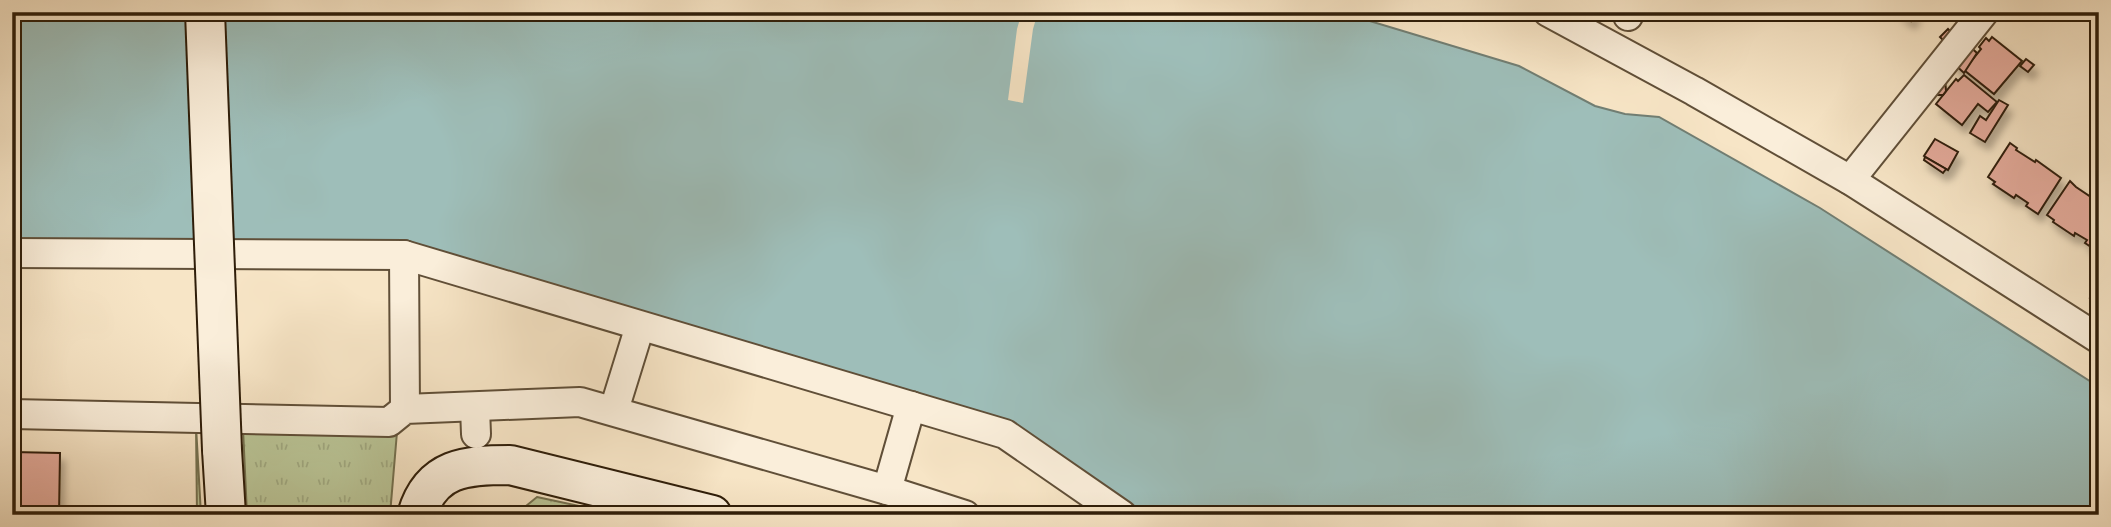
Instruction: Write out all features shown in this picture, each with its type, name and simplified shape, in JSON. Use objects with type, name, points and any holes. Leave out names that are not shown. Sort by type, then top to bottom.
[{"type":"street","points":[[205,12],[226,515]]},
{"type":"street","points":[[1548,12],[1850,180],[2099,339]]},
{"type":"street","points":[[1850,180],[1984,12]]},
{"type":"street","points":[[12,253],[404,255],[1005,434],[1122,515]]},
{"type":"street","points":[[404,255],[405,409]]},
{"type":"street","points":[[614,410],[639,326]]},
{"type":"street","points":[[12,414],[389,422],[405,409],[475,421],[580,402],[965,515]]},
{"type":"street","points":[[887,490],[911,406]]},
{"type":"street","points":[[417,515],[430,486],[441,477],[476,465],[510,465],[712,515]]},
{"type":"green space","points":[[196,426],[201,515],[197,515]]},
{"type":"green space","points":[[243,429],[397,432],[390,515],[247,515]]},
{"type":"green space","points":[[537,497],[621,515],[515,515]]},
{"type":"water","points":[[12,12],[1340,12],[1519,66],[1595,106],[1625,114],[1659,117],[1820,208],[2099,387],[2099,515],[1140,515],[1006,422],[415,247],[12,244]]},
{"type":"pier","points":[[1022,12],[1038,12],[1033,29],[1023,103],[1008,100],[1017,29]]},
{"type":"building","points":[[1898,12],[1916,12],[1911,21]]},
{"type":"building","points":[[1948,29],[1953,34],[1945,42],[1940,37]]},
{"type":"building","points":[[1992,37],[2022,61],[1994,94],[1964,70],[1981,49],[1979,47],[1986,38],[1989,41]]},
{"type":"building","points":[[1967,44],[1977,53],[1964,73],[1951,61]]},
{"type":"building","points":[[2026,59],[2034,65],[2028,72],[2020,66]]},
{"type":"building","points":[[1964,75],[1997,102],[1988,112],[1978,104],[1962,125],[1936,104],[1956,79],[1958,81]]},
{"type":"building","points":[[1936,79],[1945,79],[1946,91],[1943,95],[1937,95]]},
{"type":"building","points":[[1999,100],[2008,105],[1985,142],[1970,133],[1980,116],[1986,120]]},
{"type":"building","points":[[1935,139],[1958,152],[1948,170],[1924,156]]},
{"type":"building","points":[[2010,143],[2016,150],[2061,178],[2038,214],[2026,206],[2028,203],[2016,195],[2014,198],[1993,184],[1995,182],[1988,177]]},
{"type":"building","points":[[1925,157],[1946,169],[1943,173],[1924,160]]},
{"type":"building","points":[[2070,181],[2099,200],[2097,251],[2085,243],[2087,240],[2075,233],[2074,236],[2047,215]]},
{"type":"building","points":[[2099,283],[2099,303],[2090,298]]},
{"type":"building","points":[[12,452],[60,453],[59,515],[12,515]]}]
